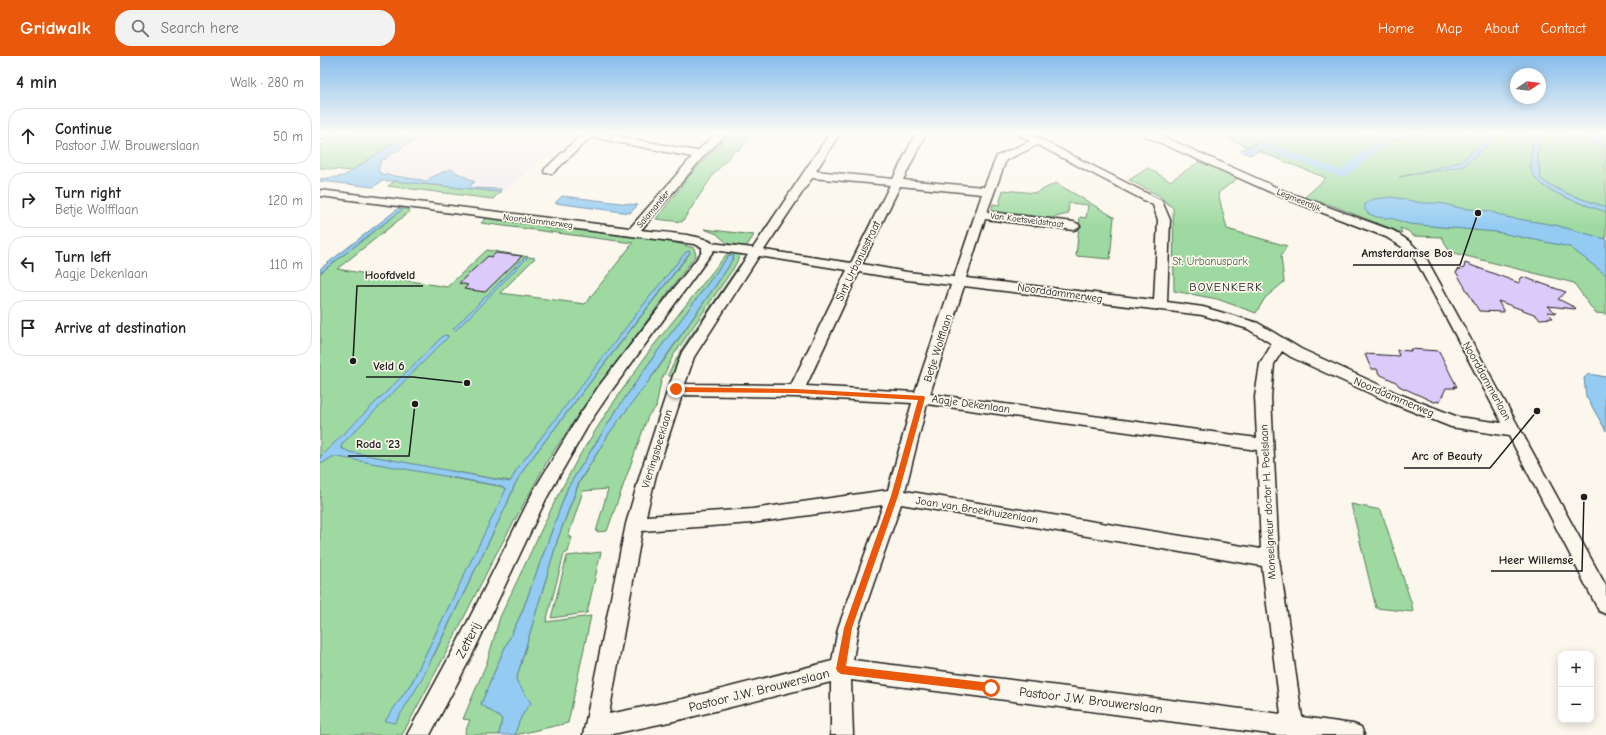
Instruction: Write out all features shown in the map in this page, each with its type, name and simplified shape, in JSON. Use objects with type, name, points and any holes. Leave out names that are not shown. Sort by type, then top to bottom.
[{"type":"street","points":[[549,171],[555,165]]},
{"type":"street","name":"Salamander","points":[[632,233],[691,165]]},
{"type":"street","name":"Vierlingsbeeklaan","points":[[595,731],[636,524],[648,475],[687,356],[815,165]]},
{"type":"street","name":"Sint Urbanusstraat","points":[[796,391],[905,165]]},
{"type":"street","name":"Betje Wolfflaan","points":[[842,735],[841,669],[848,628],[895,496],[922,398],[980,215],[998,165]]},
{"type":"street","points":[[1084,165],[1158,203],[1164,220],[1160,305]]},
{"type":"street","name":"Legmeerdijk","points":[[1218,165],[1283,194],[1390,234],[1408,245]]},
{"type":"street","points":[[809,174],[988,191]]},
{"type":"street","name":"Noorddammerweg","points":[[320,193],[694,240],[704,242],[708,249],[755,253],[907,276],[959,280],[1203,311],[1253,326],[1296,353],[1394,398],[1456,423],[1514,430]]},
{"type":"street","name":"Van Koetsveldstraat","points":[[980,215],[1074,226]]},
{"type":"street","name":"Noorddammerlaan","points":[[1408,245],[1420,258],[1514,430],[1606,605]]},
{"type":"street","name":"Zetterij","points":[[418,735],[465,648],[540,495],[585,418],[708,249]]},
{"type":"street","name":"Monseigneur doctor H. Poelslaan","points":[[1280,343],[1267,364],[1263,397],[1264,445],[1270,559],[1294,731]]},
{"type":"street","name":"Aagje Dekenlaan","points":[[676,389],[796,391],[922,398],[1264,445]]},
{"type":"street","name":"Joan van Broekhuizenlaan","points":[[636,524],[752,516],[895,496],[1270,559]]},
{"type":"street","name":"Pastoor J.W. Brouwerslaan","points":[[595,731],[841,669],[1294,731],[1353,735]]},
{"type":"shaded area","points":[[380,165],[537,165],[501,194],[498,194],[501,190],[473,188],[470,185],[475,182],[428,181],[381,174],[378,170]]},
{"type":"green space","points":[[320,165],[361,165],[352,171],[320,168]]},
{"type":"green space","points":[[700,165],[722,165],[713,175],[682,222],[656,219]]},
{"type":"green space","name":"St. Urbanuspark","points":[[1195,165],[1211,165],[1238,178],[1218,193],[1227,229],[1287,246],[1281,256],[1284,282],[1265,298],[1256,313],[1217,299],[1174,291],[1173,208],[1158,195],[1129,180],[1148,168],[1170,181]]},
{"type":"green space","points":[[1293,165],[1606,165],[1606,314],[1595,313],[1574,283],[1454,253],[1448,249],[1442,237],[1413,236],[1408,231],[1400,228],[1402,233],[1336,207],[1305,197],[1326,178]]},
{"type":"green space","points":[[395,181],[500,192],[493,199],[388,186]]},
{"type":"green space","points":[[1056,183],[1114,217],[1110,259],[1076,256],[1080,217],[1086,218],[1088,205],[1069,203],[1068,214],[1051,218],[993,211],[992,209],[993,204],[999,205],[1003,190],[1036,193]]},
{"type":"green space","points":[[403,209],[408,209],[409,212],[337,269],[447,287],[487,250],[535,258],[500,293],[585,304],[633,243],[481,223],[488,216],[549,224],[546,227],[562,230],[566,226],[673,242],[694,248],[696,255],[586,403],[548,460],[495,556],[444,657],[402,735],[320,735],[320,273]],"holes":[[[689,251],[690,253],[525,467],[515,484],[507,504],[434,655],[386,721],[412,682],[506,491],[505,487],[447,477],[452,471],[511,481],[636,315],[677,263]]]},
{"type":"green space","points":[[704,229],[754,235],[746,247],[729,245],[717,234]]},
{"type":"green space","points":[[730,252],[741,254],[733,269],[673,356],[661,381],[656,407],[648,416],[607,531],[596,532],[608,489],[583,491],[568,537],[572,537],[568,552],[564,554],[546,622],[591,616],[568,723],[515,735],[516,727],[529,702],[516,680],[558,538],[579,483],[610,432],[660,366],[727,269],[734,256],[729,255],[654,356],[618,408],[568,487],[522,612],[481,704],[502,719],[499,735],[466,735],[465,732],[470,720],[463,719],[487,662],[500,617],[554,503],[578,458],[611,406],[650,350],[725,256]]},
{"type":"green space","points":[[743,263],[690,343],[687,344],[689,345],[675,376],[669,376],[668,374],[684,345],[740,264]]},
{"type":"green space","points":[[1351,504],[1381,510],[1413,612],[1376,608]]},
{"type":"green space","points":[[601,552],[587,613],[551,618],[567,556]]},
{"type":"water","points":[[361,165],[380,165],[378,170],[381,174],[428,181],[430,178],[450,169],[475,182],[470,185],[473,188],[501,189],[500,192],[395,181],[382,181],[373,187],[320,181],[320,179],[344,176]]},
{"type":"water","points":[[1449,165],[1465,165],[1399,177]]},
{"type":"water","points":[[1531,165],[1539,165],[1541,179],[1548,184],[1564,192],[1606,207],[1606,212],[1575,201],[1551,190],[1541,184],[1534,177]]},
{"type":"water","points":[[562,196],[638,205],[630,213],[555,203]]},
{"type":"water","points":[[1392,197],[1422,203],[1440,203],[1460,208],[1489,211],[1506,217],[1555,225],[1606,239],[1606,275],[1570,247],[1496,232],[1409,224],[1394,219],[1377,217],[1369,214],[1365,210],[1365,204],[1374,199]]},
{"type":"water","points":[[399,208],[403,209],[320,273],[320,269]]},
{"type":"water","points":[[686,252],[690,252],[525,467],[515,484],[507,504],[421,681],[395,723],[385,721],[412,682],[506,489],[500,486],[338,457],[332,457],[323,463],[320,462],[320,457],[444,335],[449,336],[342,444],[341,448],[350,452],[510,482],[517,469],[651,295]]},
{"type":"water","points":[[729,255],[734,256],[727,269],[646,385],[610,432],[579,482],[558,538],[516,680],[531,703],[521,718],[515,735],[499,735],[502,719],[481,704],[522,612],[568,487],[618,408],[654,356]]},
{"type":"water","points":[[525,257],[527,258],[456,330],[453,329]]},
{"type":"water","points":[[1589,374],[1606,377],[1606,431],[1586,396],[1584,378]]},
{"type":"building","points":[[496,253],[522,256],[485,292],[464,289],[468,285],[459,283],[488,256],[491,257]]},
{"type":"building","points":[[1465,263],[1519,283],[1523,277],[1566,292],[1558,299],[1576,308],[1548,306],[1556,313],[1547,312],[1553,318],[1540,319],[1534,314],[1498,301],[1504,312],[1479,311],[1456,272],[1458,271],[1457,270],[1464,268]]},
{"type":"building","points":[[1410,349],[1439,351],[1457,387],[1454,386],[1455,388],[1446,388],[1440,401],[1434,402],[1399,386],[1396,382],[1379,374],[1377,369],[1371,369],[1365,354],[1399,356],[1397,350],[1411,351]]},
{"type":"waterway","points":[[1316,165],[1342,174],[1354,165]]},
{"type":"place","name":"Amsterdamse Bos","points":[[1478,213]]},
{"type":"place","name":"Hoofdveld","points":[[353,361]]},
{"type":"place","name":"Veld 6","points":[[467,383]]},
{"type":"place","name":"Roda '23","points":[[415,404]]},
{"type":"place","name":"Arc of Beauty","points":[[1537,411]]},
{"type":"place","name":"Heer Willemse","points":[[1584,497]]},
{"type":"district","name":"BOVENKERK","points":[[1226,287]]},
{"type":"route","points":[[676,389],[796,391],[922,398],[895,496],[848,628],[841,669],[991,688]]}]
